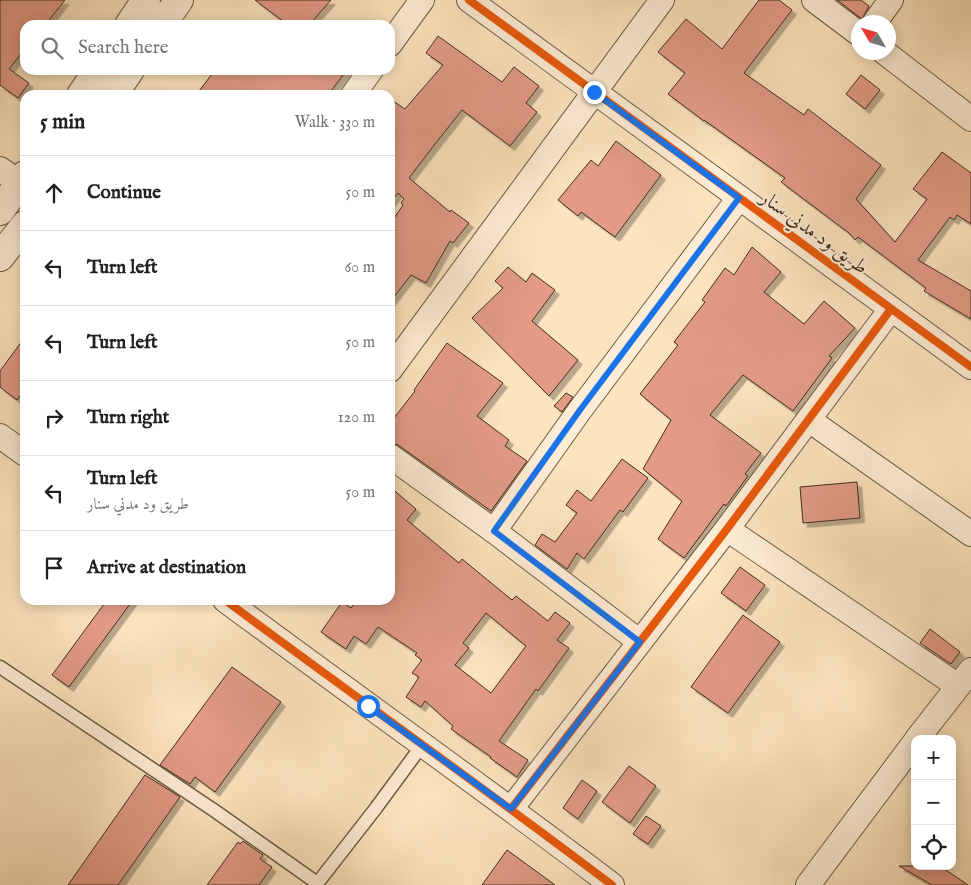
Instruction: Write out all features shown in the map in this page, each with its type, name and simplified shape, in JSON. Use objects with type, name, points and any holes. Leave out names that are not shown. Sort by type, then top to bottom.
[{"type":"street","points":[[132,20],[146,0]]},
{"type":"street","points":[[164,20],[178,0]]},
{"type":"street","points":[[395,37],[422,0]]},
{"type":"street","name":"طريق ود مدني سنار","points":[[469,0],[891,309],[970,364]]},
{"type":"street","points":[[395,363],[662,0]]},
{"type":"street","points":[[814,0],[851,28]]},
{"type":"street","points":[[879,15],[891,0]]},
{"type":"street","points":[[894,60],[971,119]]},
{"type":"street","points":[[84,90],[94,75]]},
{"type":"street","points":[[116,90],[127,75]]},
{"type":"street","points":[[357,90],[367,75]]},
{"type":"street","points":[[0,211],[15,176]]},
{"type":"street","points":[[494,531],[580,410],[739,198]]},
{"type":"street","points":[[0,258],[20,232]]},
{"type":"street","points":[[511,809],[727,529],[891,309]]},
{"type":"street","points":[[809,420],[971,534]]},
{"type":"street","points":[[0,436],[20,450]]},
{"type":"street","points":[[395,460],[494,531],[640,642]]},
{"type":"street","points":[[727,529],[965,678],[920,735]]},
{"type":"street","points":[[232,605],[612,885]]},
{"type":"street","points":[[808,885],[911,747]]},
{"type":"lane","points":[[0,667],[215,810],[317,884],[423,744]]},
{"type":"building","points":[[0,0],[65,0],[49,20],[20,20],[20,55],[9,69],[29,83],[24,90],[20,90],[18,98],[0,85]]},
{"type":"building","points":[[255,0],[331,0],[313,20],[281,20]]},
{"type":"building","points":[[759,0],[779,0],[792,10],[744,73],[804,115],[808,109],[881,165],[856,199],[895,242],[927,199],[913,189],[942,152],[971,173],[971,224],[957,215],[954,220],[950,217],[918,260],[971,291],[971,319],[924,291],[926,288],[858,237],[855,240],[849,233],[781,182],[785,178],[668,94],[685,73],[658,52],[686,19],[722,49]]},
{"type":"building","points":[[837,0],[861,0],[869,6],[864,15],[857,15]]},
{"type":"building","points":[[438,36],[502,82],[514,67],[539,86],[526,103],[537,112],[510,146],[462,110],[435,144],[409,178],[450,212],[451,210],[469,223],[453,243],[450,241],[426,283],[411,275],[395,296],[395,217],[403,205],[401,203],[404,199],[398,193],[395,197],[395,102],[405,109],[443,65],[426,53]]},
{"type":"building","points":[[211,75],[343,75],[332,90],[200,90]]},
{"type":"building","points":[[861,75],[880,90],[865,109],[846,94]]},
{"type":"building","points":[[616,141],[661,175],[615,237],[581,212],[578,216],[558,200],[591,160],[598,166]]},
{"type":"building","points":[[752,247],[781,272],[764,292],[804,324],[824,301],[855,328],[829,356],[832,358],[793,411],[743,375],[710,415],[761,453],[745,474],[748,476],[726,506],[724,504],[684,558],[658,539],[682,501],[643,469],[671,420],[640,394],[678,345],[674,342],[705,302],[702,300],[725,268],[734,275]]},
{"type":"building","points":[[508,267],[526,282],[532,273],[555,290],[532,321],[578,360],[549,396],[472,318],[503,288],[495,281]]},
{"type":"building","points":[[447,343],[503,383],[477,416],[509,440],[505,446],[527,461],[491,511],[395,444],[395,417]]},
{"type":"building","points":[[20,344],[20,396],[17,400],[0,387],[0,371]]},
{"type":"building","points":[[566,393],[573,397],[562,412],[554,406]]},
{"type":"building","points":[[622,459],[648,478],[623,512],[620,510],[584,559],[577,553],[567,569],[535,545],[542,534],[555,542],[577,513],[566,505],[577,490],[591,501]]},
{"type":"building","points":[[857,482],[860,518],[803,523],[800,487]]},
{"type":"building","points":[[395,491],[416,509],[407,520],[459,563],[462,559],[512,600],[516,596],[548,621],[555,612],[570,623],[557,640],[569,648],[538,691],[536,689],[499,741],[528,760],[517,777],[451,729],[453,726],[425,701],[421,707],[406,697],[419,677],[412,673],[422,660],[415,655],[417,653],[378,627],[366,644],[354,636],[346,649],[321,632],[340,605],[346,605],[351,608],[353,605],[395,605]],"holes":[[[486,613],[526,646],[491,693],[455,665],[469,648],[463,643]]]},
{"type":"building","points":[[740,567],[765,585],[746,611],[721,593]]},
{"type":"building","points":[[103,605],[129,605],[69,687],[52,675]]},
{"type":"building","points":[[743,615],[780,642],[728,713],[691,687]]},
{"type":"building","points":[[930,629],[960,652],[951,664],[920,643]]},
{"type":"building","points":[[232,667],[281,702],[215,792],[195,777],[190,784],[160,765]]},
{"type":"building","points":[[629,766],[656,786],[630,823],[602,802]]},
{"type":"building","points":[[145,775],[180,797],[118,885],[68,885]]},
{"type":"building","points":[[582,780],[597,791],[578,819],[563,808]]},
{"type":"building","points":[[646,816],[661,826],[648,844],[633,834]]},
{"type":"building","points":[[243,841],[263,855],[260,859],[272,867],[259,885],[207,885],[238,842],[240,844]]},
{"type":"building","points":[[507,850],[555,885],[482,885]]},
{"type":"building","points":[[899,866],[911,866],[911,870],[946,870],[968,885],[932,885]]},
{"type":"cycle path","points":[[469,0],[971,367]]},
{"type":"cycle path","points":[[511,809],[727,529],[891,309]]},
{"type":"cycle path","points":[[232,605],[612,885]]},
{"type":"route","points":[[368,706],[511,809],[640,642],[494,531],[580,410],[739,198],[594,92]]}]
